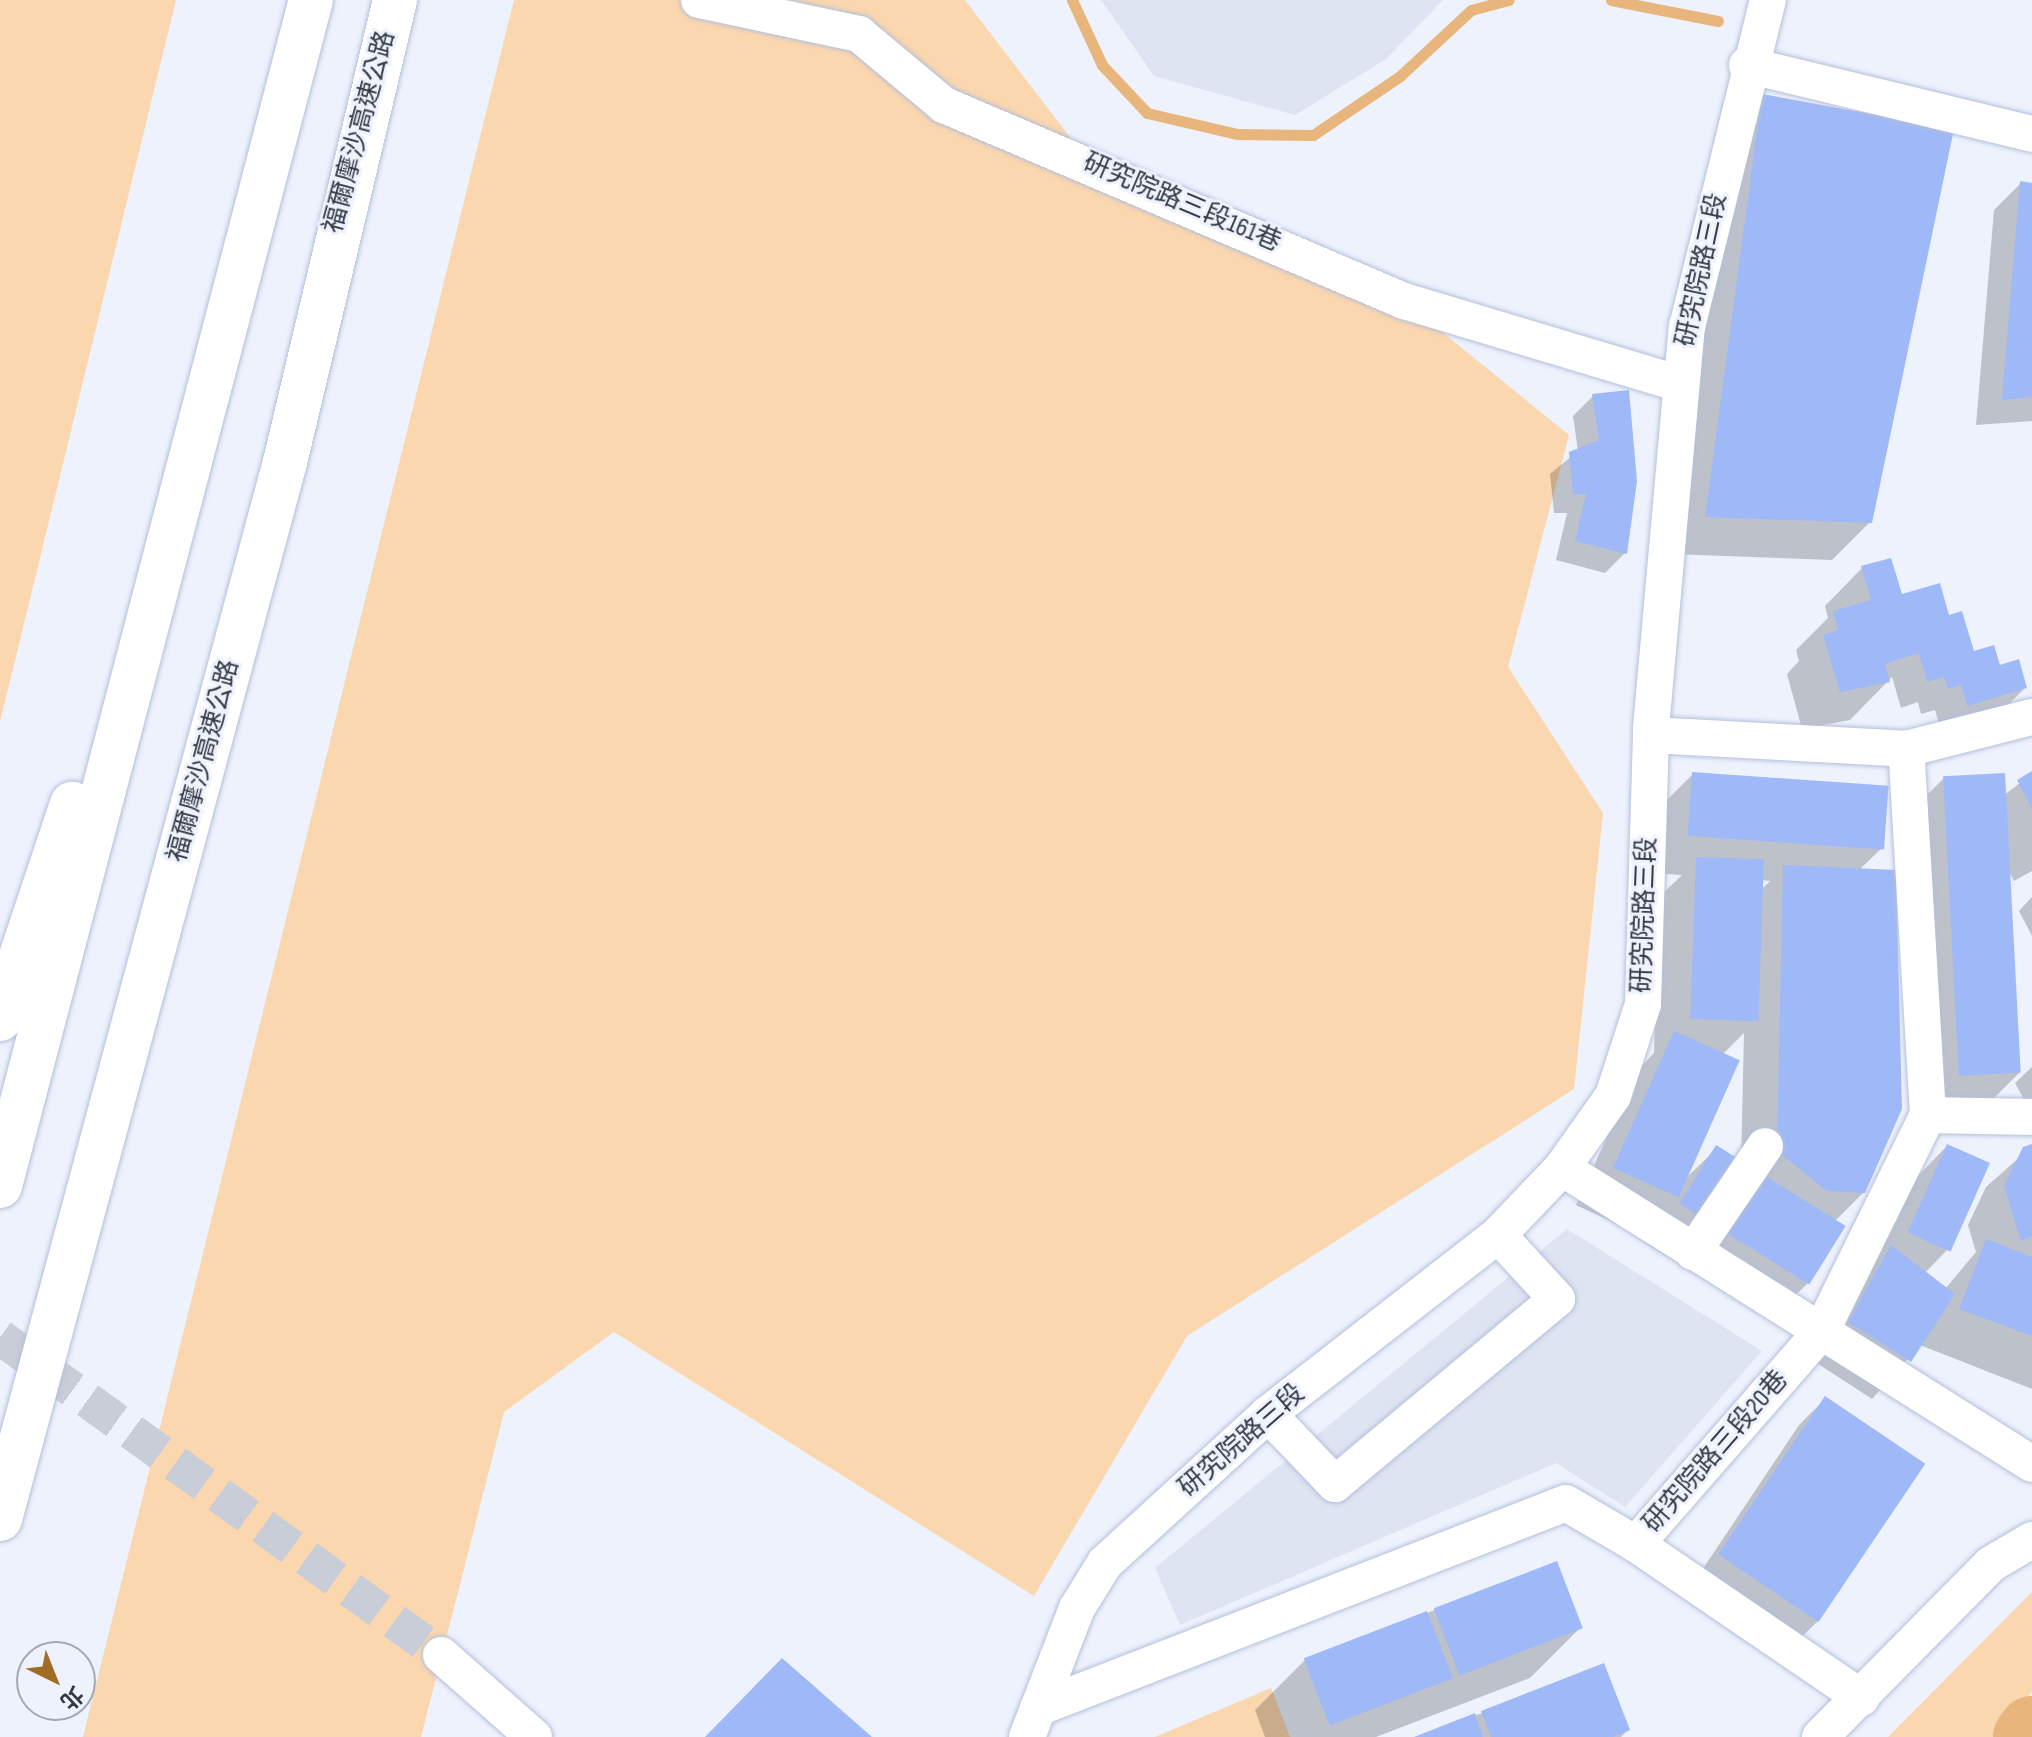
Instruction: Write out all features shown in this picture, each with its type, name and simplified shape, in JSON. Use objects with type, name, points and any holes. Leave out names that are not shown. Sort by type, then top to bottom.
[{"type":"highway","points":[[0,1186],[242,246],[311,0]]},
{"type":"highway","name":"福爾摩沙高速公路","points":[[0,1519],[285,462],[328,255],[395,0]]},
{"type":"highway","points":[[0,1019],[177,499]]},
{"type":"street","name":"研究院路三段161巷","points":[[699,0],[859,34],[944,105],[1404,301],[1681,384]]},
{"type":"street","name":"研究院路三段","points":[[1033,1722],[1077,1608],[1105,1563],[1268,1414],[1498,1235],[1562,1168],[1613,1096],[1643,1004],[1651,735],[1681,384],[1747,65],[1768,0]]},
{"type":"street","points":[[1747,65],[2032,134]]},
{"type":"street","points":[[1651,735],[1906,749],[2032,717]]},
{"type":"street","name":"研究院路三段20巷","points":[[1033,1722],[1566,1503],[1636,1544],[1821,1332],[1928,1115],[1906,749]]},
{"type":"street","points":[[1928,1115],[2032,1117]]},
{"type":"street","points":[[1693,1252],[1765,1146]]},
{"type":"street","points":[[1562,1168],[2032,1464]]},
{"type":"street","points":[[1268,1414],[1335,1484],[1557,1299],[1498,1235]]},
{"type":"street","points":[[1820,1737],[1862,1698],[1991,1564],[2032,1540]]},
{"type":"street","points":[[1636,1544],[1862,1698]]},
{"type":"street","points":[[441,1655],[534,1737]]},
{"type":"shaded area","points":[[0,0],[176,0],[0,722]]},
{"type":"shaded area","points":[[514,0],[965,0],[1089,162],[1404,301],[1569,435],[1508,667],[1603,813],[1574,1089],[1187,1336],[1034,1596],[614,1332],[504,1412],[421,1737],[83,1737],[87,1721],[96,1721],[96,1685]]},
{"type":"shaded area","points":[[1101,0],[1443,0],[1386,59],[1295,115],[1154,76]]},
{"type":"shaded area","points":[[1567,1229],[1762,1351],[1625,1507],[1556,1463],[1180,1625],[1155,1568]]},
{"type":"shaded area","points":[[2032,1592],[2032,1692],[1994,1737],[1888,1737]]},
{"type":"shaded area","points":[[1271,1688],[1290,1737],[1155,1737]]},
{"type":"building","points":[[1762,94],[1954,129],[1872,523],[1705,517]]},
{"type":"building","points":[[2020,181],[2032,183],[2032,397],[2002,400]]},
{"type":"building","points":[[1629,390],[1637,481],[1627,554],[1575,541],[1586,494],[1573,494],[1569,452],[1599,440],[1592,394]]},
{"type":"building","points":[[1891,558],[1902,594],[1940,583],[1949,615],[1962,611],[1974,651],[1994,645],[2000,665],[2019,659],[2027,688],[1967,706],[1961,685],[1948,689],[1944,677],[1927,682],[1919,653],[1885,664],[1890,682],[1840,692],[1823,635],[1838,630],[1833,611],[1871,600],[1861,566]]},
{"type":"building","points":[[2032,771],[2032,808],[2017,780]]},
{"type":"building","points":[[1692,772],[1889,786],[1884,850],[1688,836]]},
{"type":"building","points":[[2005,773],[2021,1073],[1959,1076],[1943,776]]},
{"type":"building","points":[[1696,857],[1764,859],[1758,1021],[1690,1019]]},
{"type":"building","points":[[1783,865],[1896,870],[1902,1109],[1865,1193],[1827,1191],[1777,1151]]},
{"type":"building","points":[[1674,1031],[1740,1060],[1679,1197],[1613,1168]]},
{"type":"building","points":[[1947,1144],[1990,1163],[1950,1252],[1908,1233]]},
{"type":"building","points":[[2032,1144],[2032,1236],[2021,1241],[2004,1186],[2023,1147]]},
{"type":"building","points":[[1716,1145],[1846,1226],[1809,1285],[1679,1204]]},
{"type":"building","points":[[1986,1239],[2032,1257],[2032,1336],[1959,1309]]},
{"type":"building","points":[[1891,1245],[1955,1294],[1911,1362],[1848,1322]]},
{"type":"building","points":[[1825,1396],[1925,1464],[1819,1622],[1718,1554]]},
{"type":"building","points":[[1557,1561],[1583,1628],[1460,1676],[1434,1608]]},
{"type":"building","points":[[1427,1611],[1453,1678],[1330,1726],[1304,1658]]},
{"type":"building","points":[[782,1658],[872,1737],[705,1737]]},
{"type":"building","points":[[1604,1663],[1630,1730],[1613,1737],[1491,1737],[1481,1711]]},
{"type":"building","points":[[1475,1713],[1483,1737],[1414,1737]]},
{"type":"waterway","points":[[1072,0],[1102,65],[1147,113],[1237,134],[1313,135],[1400,76],[1471,10],[1509,0]]},
{"type":"waterway","points":[[1611,0],[1718,21]]},
{"type":"waterway","points":[[2027,1737],[2032,1730]]},
{"type":"tunnel","points":[[0,1337],[441,1655]]}]
